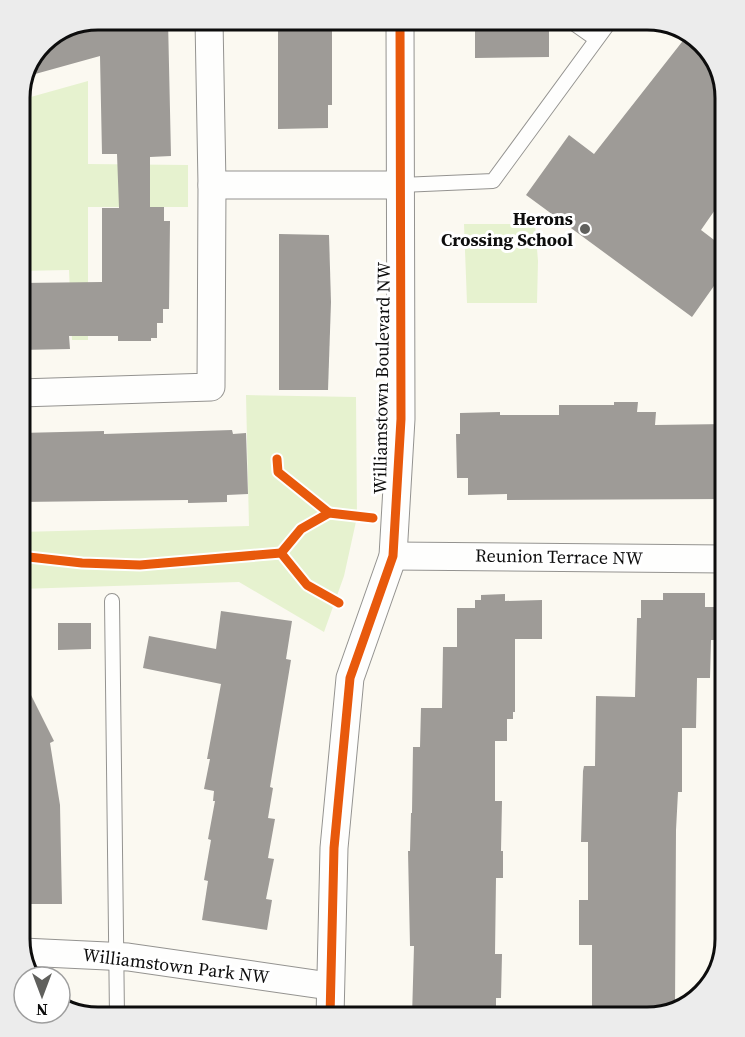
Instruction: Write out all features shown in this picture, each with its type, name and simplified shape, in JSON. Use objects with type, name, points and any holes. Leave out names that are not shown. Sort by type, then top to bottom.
[{"type":"street","points":[[30,393],[211,387],[212,185],[209,30]]},
{"type":"street","name":"Williamstown Boulevard NW","points":[[330,1007],[334,848],[350,678],[393,556],[401,419],[400,30]]},
{"type":"street","points":[[212,185],[400,184]]},
{"type":"street","name":"Reunion Terrace NW","points":[[393,556],[715,559]]},
{"type":"street","name":"Williamstown Park NW","points":[[32,952],[117,956],[329,986]]},
{"type":"lane","points":[[583,30],[596,39]]},
{"type":"lane","points":[[400,184],[493,181],[603,30]]},
{"type":"lane","points":[[112,601],[117,1007]]},
{"type":"green space","points":[[88,81],[88,164],[188,165],[188,207],[88,207],[88,340],[72,340],[69,270],[30,271],[30,97]]},
{"type":"green space","points":[[464,224],[535,224],[538,261],[537,303],[467,303]]},
{"type":"green space","points":[[246,395],[356,397],[357,517],[344,576],[324,632],[239,582],[30,589],[30,532],[249,526]]},
{"type":"building","points":[[98,30],[168,30],[171,156],[150,157],[150,207],[164,207],[164,221],[170,221],[169,309],[163,309],[163,323],[157,323],[157,338],[151,338],[151,341],[118,341],[118,336],[69,336],[70,349],[30,350],[30,283],[102,282],[102,208],[119,208],[117,154],[102,154],[100,56],[34,74],[50,50],[72,35]]},
{"type":"building","points":[[278,30],[332,30],[332,105],[328,105],[328,128],[278,129]]},
{"type":"building","points":[[475,30],[549,30],[549,57],[475,58]]},
{"type":"building","points":[[683,41],[692,47],[710,72],[715,98],[715,210],[701,230],[715,241],[715,285],[692,317],[526,195],[569,135],[594,154]]},
{"type":"building","points":[[279,234],[329,235],[331,302],[328,390],[279,390]]},
{"type":"building","points":[[614,402],[638,402],[637,412],[656,412],[655,425],[715,424],[715,499],[507,500],[507,494],[468,495],[468,478],[457,478],[456,434],[460,434],[460,413],[500,412],[500,415],[559,415],[559,405],[614,405]]},
{"type":"building","points":[[232,430],[233,434],[246,433],[248,494],[227,495],[227,502],[188,503],[188,500],[30,502],[30,433],[104,431],[104,434]]},
{"type":"building","points":[[663,593],[705,593],[705,607],[715,607],[715,640],[711,640],[710,678],[697,678],[696,728],[682,728],[682,792],[678,792],[676,830],[675,1001],[646,1007],[592,1007],[592,945],[579,945],[579,900],[588,900],[588,842],[581,842],[583,771],[584,766],[595,766],[596,696],[635,697],[637,618],[641,618],[641,600],[663,600]]},
{"type":"building","points":[[505,594],[505,601],[542,600],[542,639],[515,639],[515,712],[513,712],[513,719],[507,719],[507,741],[495,741],[495,801],[502,801],[503,878],[496,878],[495,954],[502,954],[501,998],[496,998],[496,1007],[412,1007],[414,946],[410,946],[408,851],[410,851],[412,813],[413,747],[420,747],[421,708],[442,708],[443,647],[457,647],[457,608],[475,608],[475,600],[481,600],[481,595]]},
{"type":"building","points":[[221,611],[292,621],[286,659],[291,660],[270,787],[273,788],[268,818],[275,819],[268,858],[274,859],[266,899],[272,900],[267,930],[202,920],[208,881],[204,880],[211,840],[208,839],[215,801],[213,801],[214,791],[204,789],[210,759],[207,759],[221,684],[143,668],[149,636],[216,649]]},
{"type":"building","points":[[58,623],[91,623],[91,649],[58,650]]},
{"type":"building","points":[[30,693],[54,741],[50,743],[60,805],[62,904],[30,904]]},
{"type":"cycle path","points":[[330,1007],[334,848],[350,678],[393,556],[401,419],[400,30]]},
{"type":"cycle path","points":[[277,459],[278,472],[329,513]]},
{"type":"cycle path","points":[[281,553],[301,529],[329,513],[373,518]]},
{"type":"cycle path","points":[[30,557],[82,563],[140,565],[281,553],[307,585],[339,603]]},
{"type":"place","name":"Herons Crossing School","points":[[585,229]]}]
